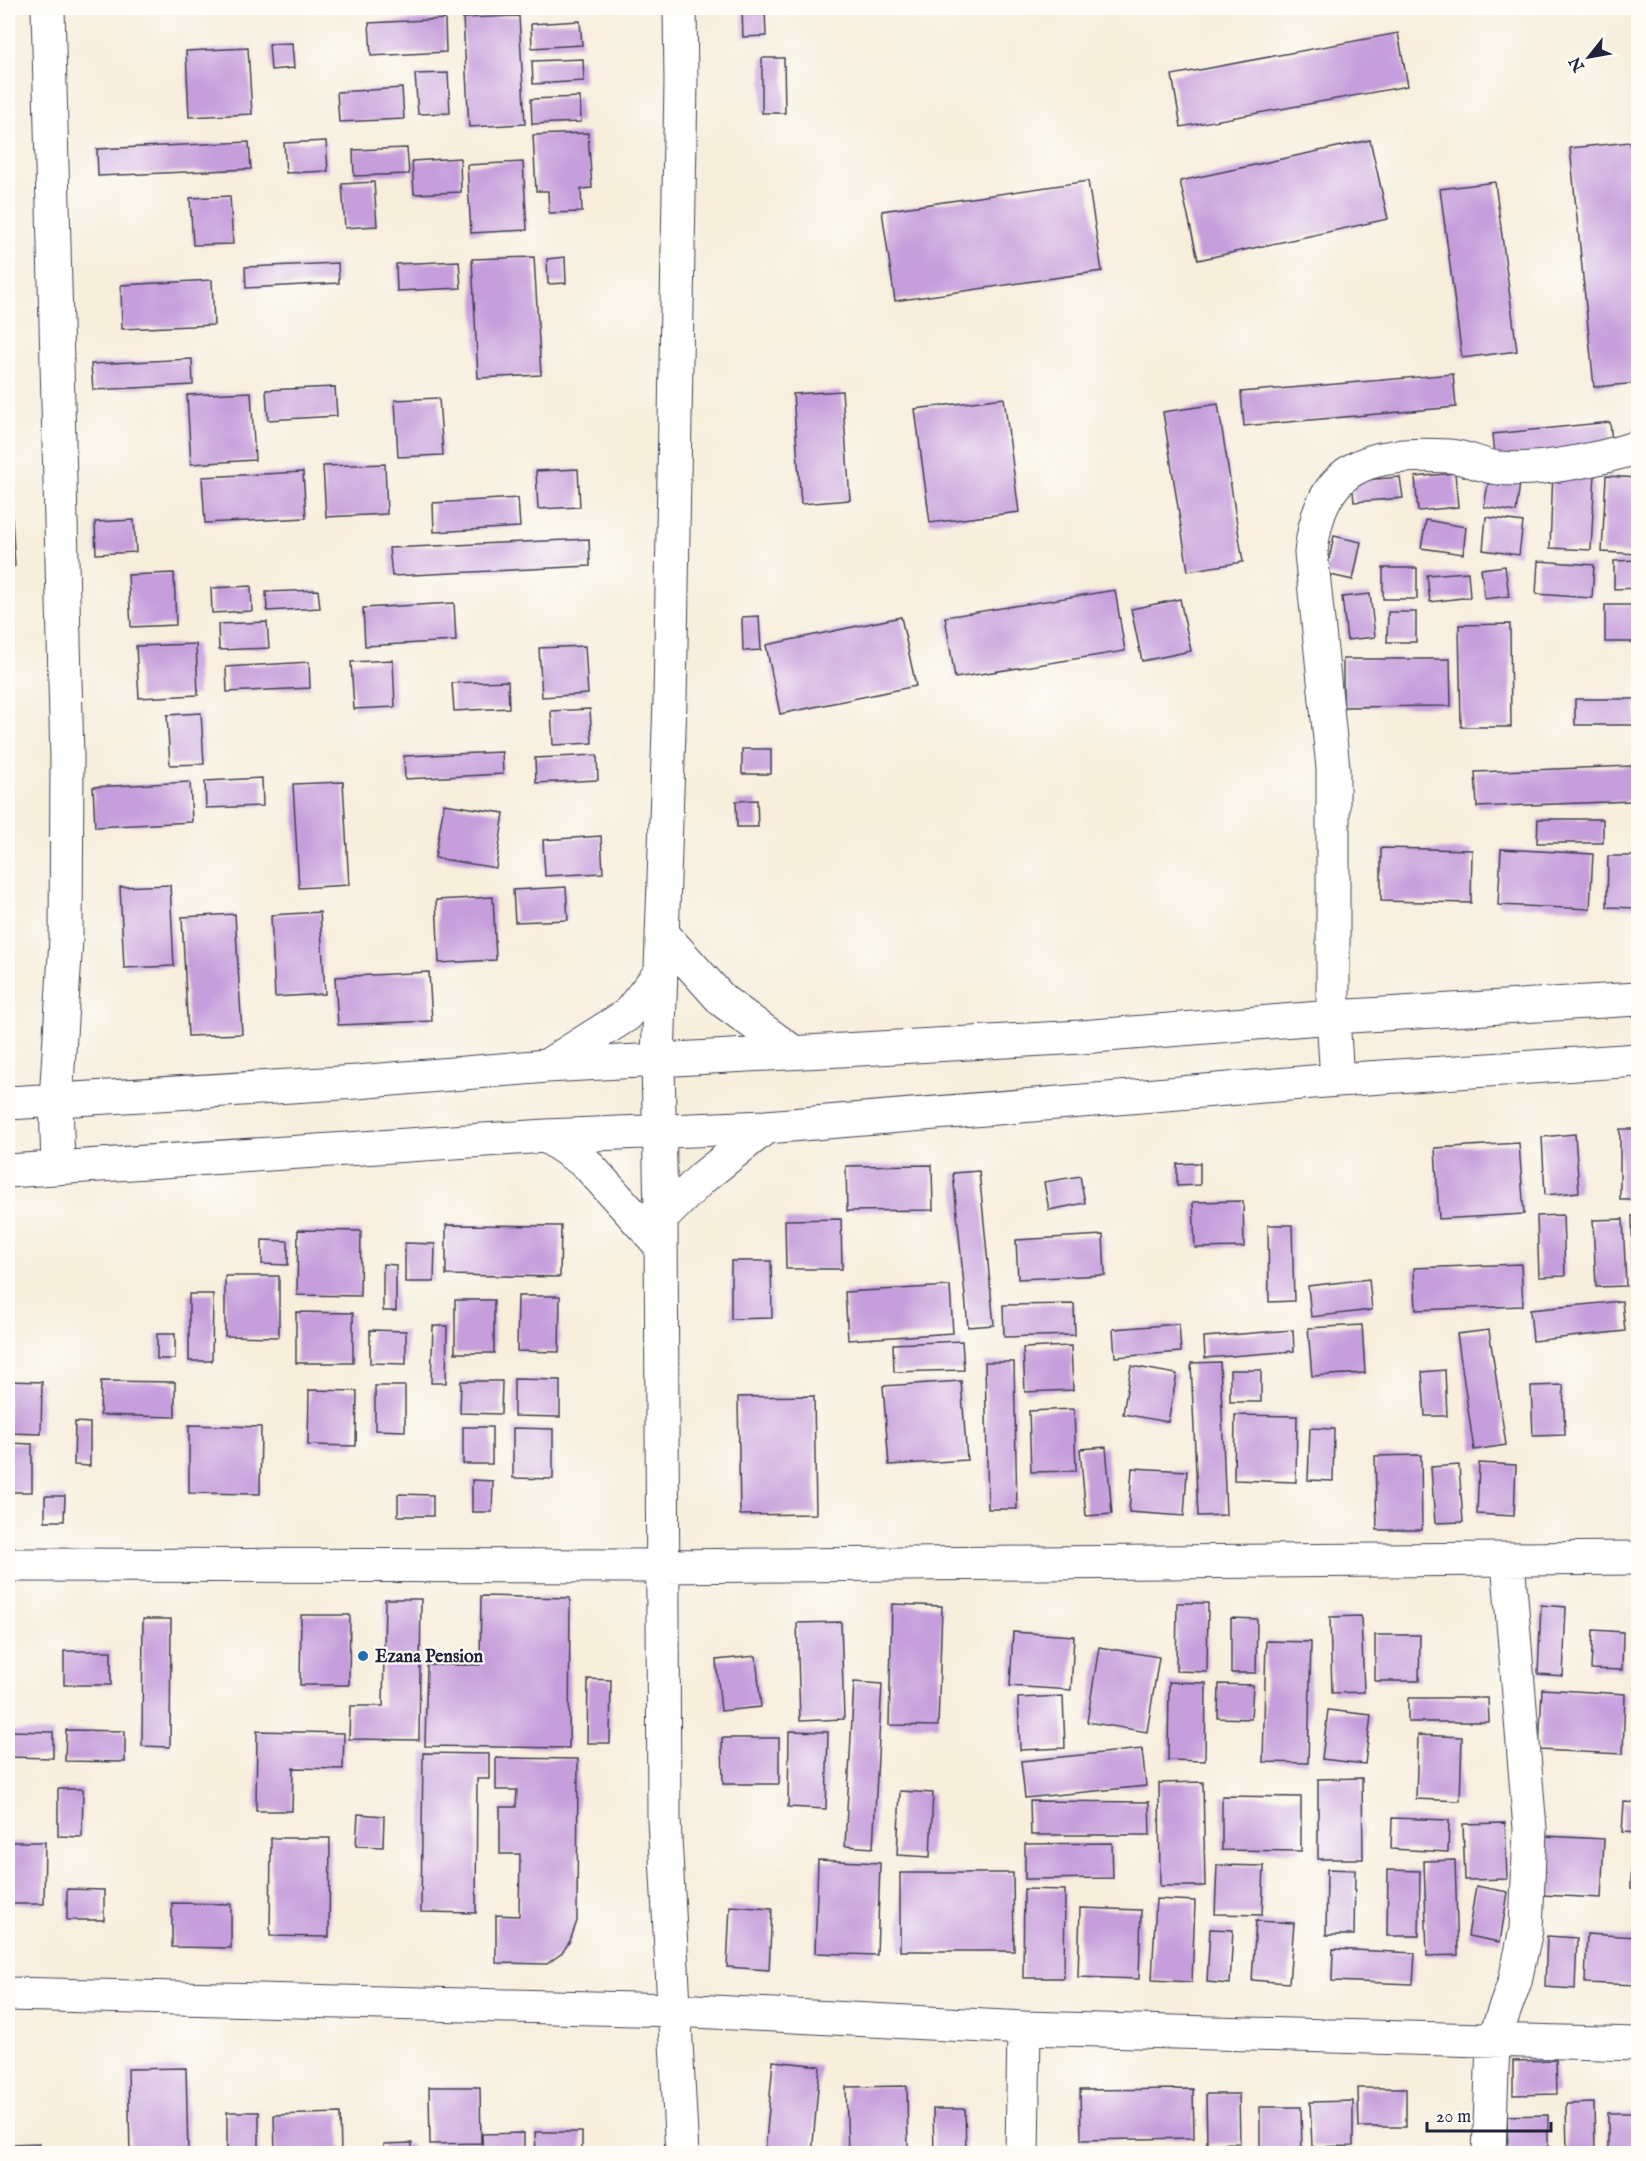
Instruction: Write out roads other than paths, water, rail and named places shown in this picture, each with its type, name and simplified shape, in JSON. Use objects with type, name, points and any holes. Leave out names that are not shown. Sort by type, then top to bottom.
[{"type":"street","points":[[48,8],[67,758],[66,939],[56,1100],[58,1168]]},
{"type":"street","points":[[680,8],[678,306],[657,1059],[661,1232],[664,1819],[676,2010],[681,2154]]},
{"type":"street","points":[[1337,1080],[1333,1017],[1333,768],[1311,553],[1313,524],[1320,505],[1336,480],[1354,468],[1380,460],[1450,456],[1498,468],[1608,457],[1638,447]]},
{"type":"street","points":[[662,933],[723,1001],[793,1052]]},
{"type":"street","points":[[547,1066],[627,1015],[661,972]]},
{"type":"street","points":[[8,1102],[357,1082],[657,1059],[1081,1037],[1333,1017],[1638,999]]},
{"type":"street","points":[[8,1171],[546,1136],[766,1127],[1337,1080],[1638,1060]]},
{"type":"street","points":[[661,1232],[702,1178],[766,1127]]},
{"type":"street","points":[[546,1136],[586,1163],[661,1232]]},
{"type":"street","points":[[8,1565],[664,1566],[1508,1561],[1638,1558]]},
{"type":"street","points":[[1489,2154],[1493,2042],[1515,1982],[1526,1930],[1530,1872],[1530,1829],[1508,1561]]},
{"type":"street","points":[[8,1994],[676,2010],[1024,2028],[1638,2044]]},
{"type":"street","points":[[1022,2154],[1024,2028]]},
{"type":"place","name":"Ezana Pension","points":[[363,1656]]}]
